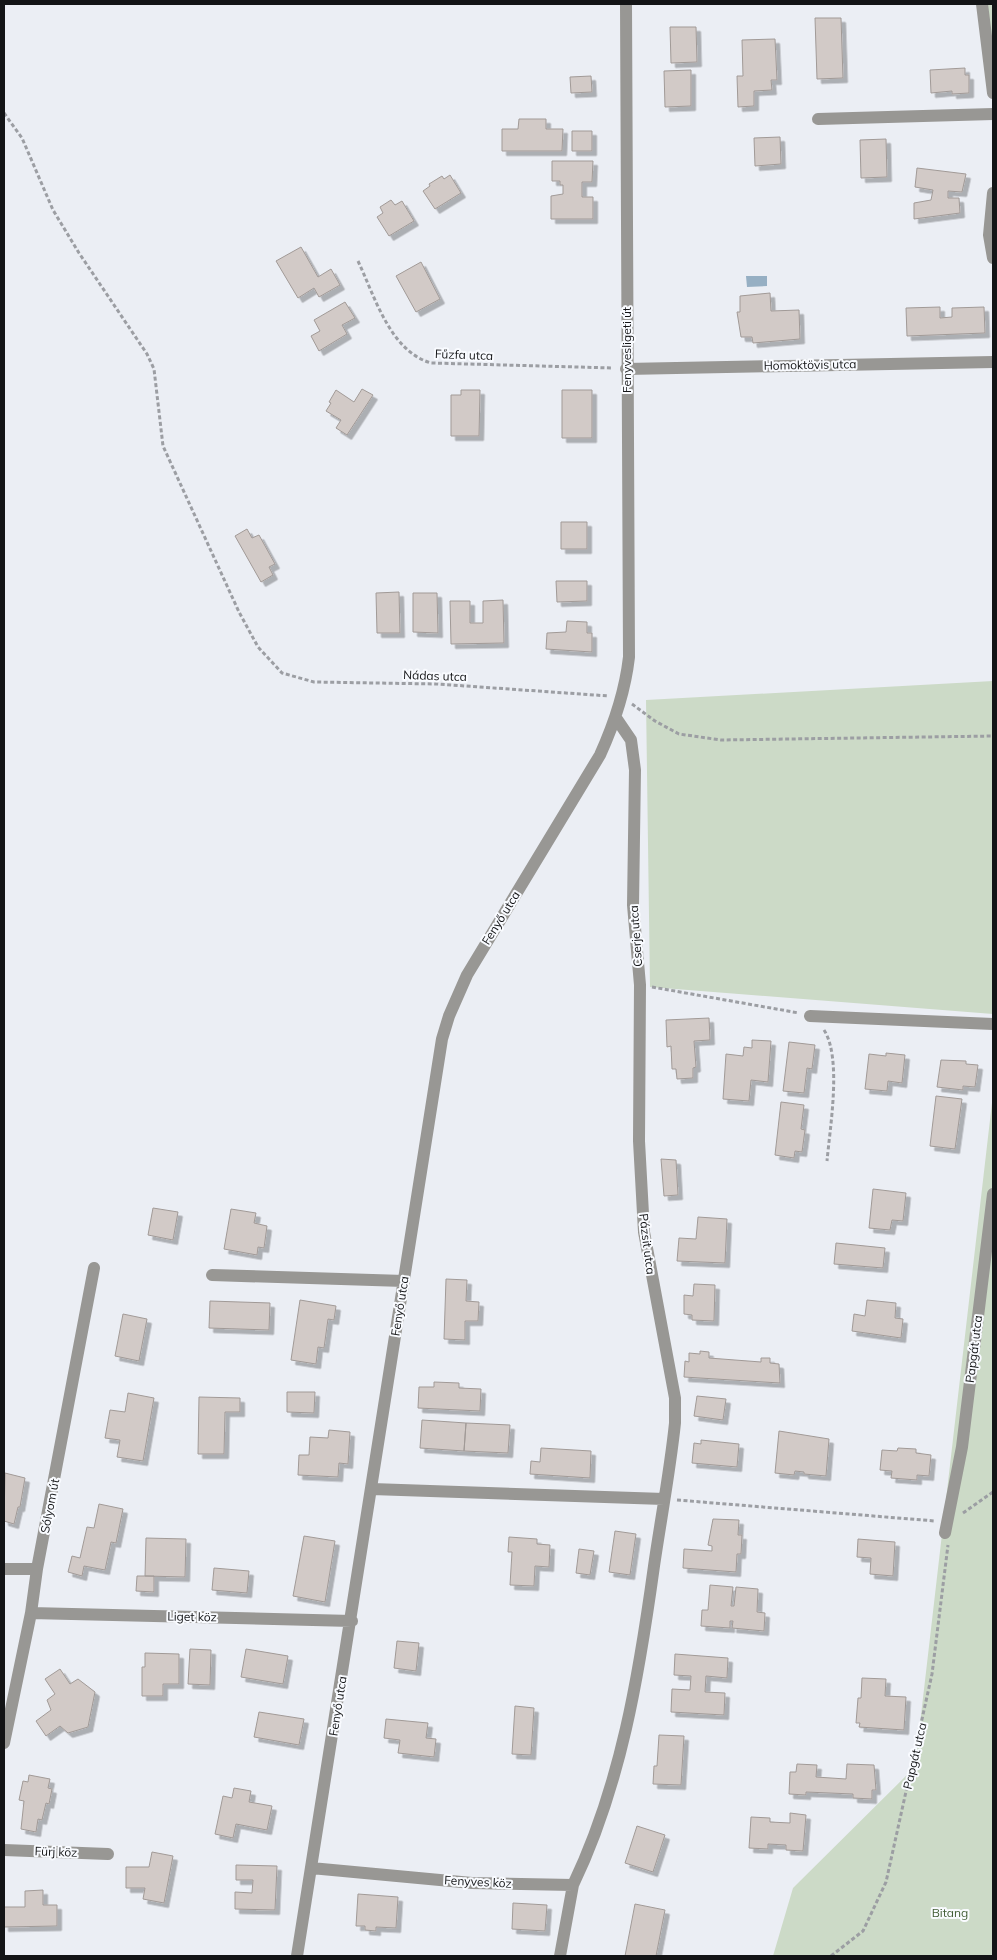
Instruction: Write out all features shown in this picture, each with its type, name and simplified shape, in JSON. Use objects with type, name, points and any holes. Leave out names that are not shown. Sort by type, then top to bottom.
[{"type":"street","name":"Fenyvesligeti út","points":[[623,697],[629,657],[626,369],[626,4]]},
{"type":"street","points":[[982,4],[993,93]]},
{"type":"street","points":[[818,119],[993,114]]},
{"type":"street","points":[[993,193],[989,235],[993,258]]},
{"type":"street","name":"Homoktövis utca","points":[[626,369],[993,362]]},
{"type":"street","name":"Fenyő utca","points":[[297,1956],[352,1621],[437,1063],[449,1016],[479,953],[600,755],[623,697]]},
{"type":"street","name":"Cserje utca","points":[[616,718],[631,740],[634,754],[633,905],[640,985]]},
{"type":"street","name":"Pázsit utca","points":[[573,1885],[588,1854],[610,1791],[630,1716],[640,1668],[676,1423],[675,1398],[644,1232],[639,1141],[640,985]]},
{"type":"street","points":[[810,1016],[993,1024]]},
{"type":"street","name":"Papgát utca","points":[[946,1528],[962,1448],[993,1194]]},
{"type":"street","name":"Sólyom út","points":[[4,1743],[32,1612],[38,1569],[94,1268]]},
{"type":"street","points":[[212,1275],[404,1281]]},
{"type":"street","points":[[372,1490],[664,1499]]},
{"type":"street","points":[[4,1569],[38,1569]]},
{"type":"street","name":"Liget köz","points":[[32,1612],[352,1621]]},
{"type":"street","name":"Fürj köz","points":[[4,1850],[108,1854]]},
{"type":"street","name":"Fenyves köz","points":[[311,1868],[472,1883],[573,1885]]},
{"type":"street","points":[[560,1956],[573,1885]]},
{"type":"path","name":"Nádas utca","points":[[4,112],[22,138],[54,210],[79,253],[147,354],[154,369],[163,446],[239,612],[258,647],[282,673],[314,682],[437,684],[623,697]]},
{"type":"path","name":"Fűzfa utca","points":[[358,262],[397,339],[412,355],[422,360],[431,363],[626,369]]},
{"type":"path","points":[[623,697],[655,721],[679,734],[721,740],[993,736]]},
{"type":"path","name":"Cserje utca","points":[[640,985],[789,1009],[810,1016],[824,1030],[831,1041],[834,1063],[827,1161]]},
{"type":"path","points":[[664,1499],[925,1519],[936,1522],[946,1528],[993,1492]]},
{"type":"path","name":"Papgát utca","points":[[831,1956],[863,1931],[886,1882],[932,1674],[948,1545],[946,1528]]},
{"type":"green space","points":[[986,4],[993,4],[993,65]]},
{"type":"green space","points":[[993,681],[993,1014],[650,987],[646,700]]},
{"type":"green space","name":"Bitang","points":[[993,1094],[993,1956],[773,1956],[793,1888],[915,1767]]},
{"type":"water","points":[[746,276],[767,276],[767,286],[747,287]]},
{"type":"building","points":[[815,18],[841,18],[843,78],[817,79]]},
{"type":"building","points":[[670,27],[696,27],[697,62],[671,63]]},
{"type":"building","points":[[775,39],[777,80],[771,80],[772,90],[754,91],[754,106],[738,107],[737,76],[743,76],[742,40]]},
{"type":"building","points":[[965,68],[965,75],[969,75],[969,93],[952,94],[952,91],[931,93],[930,70]]},
{"type":"building","points":[[691,70],[691,106],[665,107],[664,71]]},
{"type":"building","points":[[591,76],[592,92],[571,93],[570,77]]},
{"type":"building","points":[[519,119],[546,119],[546,129],[563,129],[562,151],[502,151],[502,129],[518,129]]},
{"type":"building","points":[[572,131],[592,131],[592,151],[572,151]]},
{"type":"building","points":[[780,137],[781,164],[755,166],[754,138]]},
{"type":"building","points":[[886,139],[887,177],[861,178],[860,140]]},
{"type":"building","points":[[552,161],[593,161],[592,182],[582,182],[582,197],[593,197],[593,219],[551,219],[551,196],[563,194],[563,185],[560,185],[560,181],[552,181]]},
{"type":"building","points":[[917,168],[966,174],[962,192],[948,191],[948,198],[959,198],[960,213],[914,219],[914,203],[931,200],[933,190],[915,187]]},
{"type":"building","points":[[450,175],[461,193],[435,209],[423,191],[430,186],[429,184],[442,176],[444,179]]},
{"type":"building","points":[[391,200],[395,205],[402,201],[414,221],[389,236],[377,217],[383,213],[380,207]]},
{"type":"building","points":[[301,247],[318,277],[331,269],[340,285],[319,297],[314,288],[298,298],[276,261]]},
{"type":"building","points":[[421,262],[440,299],[416,312],[396,276]]},
{"type":"building","points":[[770,293],[771,311],[799,310],[800,339],[753,343],[752,337],[741,337],[737,312],[740,312],[740,296]]},
{"type":"building","points":[[345,302],[355,318],[342,325],[347,334],[319,351],[311,336],[320,331],[314,320]]},
{"type":"building","points":[[940,307],[940,318],[952,317],[952,308],[984,307],[985,333],[907,336],[906,308]]},
{"type":"building","points":[[362,389],[373,395],[347,435],[336,428],[341,420],[326,411],[336,390],[354,402]]},
{"type":"building","points":[[461,390],[480,390],[479,436],[451,436],[451,395],[461,395]]},
{"type":"building","points":[[562,390],[592,390],[592,438],[562,438]]},
{"type":"building","points":[[561,522],[587,522],[587,549],[561,549]]},
{"type":"building","points":[[247,529],[252,538],[259,535],[275,564],[269,567],[273,575],[261,582],[235,536]]},
{"type":"building","points":[[556,581],[587,581],[587,601],[557,602]]},
{"type":"building","points":[[399,592],[400,633],[377,633],[376,593]]},
{"type":"building","points":[[413,593],[437,593],[438,633],[413,632]]},
{"type":"building","points":[[503,600],[504,643],[451,644],[450,601],[470,601],[470,623],[483,623],[483,601]]},
{"type":"building","points":[[567,621],[587,622],[587,633],[592,633],[592,652],[546,649],[547,633],[566,632]]},
{"type":"building","points":[[709,1018],[710,1040],[694,1041],[696,1067],[693,1068],[693,1078],[677,1079],[676,1069],[672,1069],[671,1046],[667,1047],[666,1020]]},
{"type":"building","points":[[752,1040],[771,1041],[768,1082],[751,1080],[749,1101],[723,1099],[726,1054],[743,1056],[744,1047],[752,1048]]},
{"type":"building","points":[[789,1042],[815,1045],[812,1069],[807,1068],[804,1093],[783,1091]]},
{"type":"building","points":[[886,1053],[905,1055],[902,1083],[888,1081],[887,1091],[865,1089],[869,1054],[886,1056]]},
{"type":"building","points":[[941,1060],[966,1061],[966,1064],[978,1065],[975,1087],[963,1086],[963,1090],[937,1087]]},
{"type":"building","points":[[936,1096],[962,1099],[955,1149],[930,1146]]},
{"type":"building","points":[[781,1102],[804,1105],[801,1129],[805,1130],[802,1152],[795,1151],[794,1158],[775,1155]]},
{"type":"building","points":[[661,1159],[676,1160],[678,1195],[664,1196]]},
{"type":"building","points":[[873,1189],[906,1193],[903,1221],[892,1220],[890,1230],[869,1228]]},
{"type":"building","points":[[153,1208],[178,1212],[173,1240],[148,1235]]},
{"type":"building","points":[[231,1209],[256,1213],[254,1223],[267,1226],[264,1248],[258,1247],[257,1255],[224,1249]]},
{"type":"building","points":[[698,1217],[727,1219],[725,1263],[677,1261],[679,1238],[696,1239]]},
{"type":"building","points":[[836,1243],[885,1248],[883,1268],[834,1264]]},
{"type":"building","points":[[446,1279],[467,1280],[466,1301],[479,1302],[478,1321],[465,1321],[465,1340],[444,1339]]},
{"type":"building","points":[[694,1284],[715,1285],[714,1321],[692,1320],[692,1315],[684,1314],[684,1295],[693,1296]]},
{"type":"building","points":[[300,1300],[336,1306],[334,1320],[328,1319],[324,1348],[318,1347],[316,1364],[291,1360]]},
{"type":"building","points":[[867,1300],[896,1303],[895,1318],[903,1319],[901,1338],[852,1331],[854,1314],[865,1316]]},
{"type":"building","points":[[210,1301],[270,1303],[269,1330],[209,1328]]},
{"type":"building","points":[[123,1314],[147,1319],[139,1361],[115,1356]]},
{"type":"building","points":[[700,1351],[709,1352],[709,1358],[761,1362],[761,1358],[770,1358],[770,1363],[779,1364],[780,1383],[684,1377],[685,1361],[689,1362],[689,1353],[700,1354]]},
{"type":"building","points":[[434,1382],[459,1383],[459,1388],[481,1389],[480,1411],[418,1408],[419,1387],[434,1387]]},
{"type":"building","points":[[287,1392],[315,1392],[314,1413],[287,1412]]},
{"type":"building","points":[[128,1393],[154,1398],[143,1461],[117,1457],[120,1440],[105,1438],[110,1410],[125,1412]]},
{"type":"building","points":[[697,1396],[726,1399],[723,1420],[694,1416]]},
{"type":"building","points":[[199,1397],[240,1398],[240,1412],[225,1412],[224,1454],[198,1454]]},
{"type":"building","points":[[422,1420],[466,1423],[464,1451],[420,1448]]},
{"type":"building","points":[[466,1423],[510,1425],[508,1453],[464,1451]]},
{"type":"building","points":[[329,1430],[350,1432],[348,1464],[339,1463],[338,1477],[298,1475],[299,1455],[309,1455],[310,1437],[328,1438]]},
{"type":"building","points":[[779,1431],[829,1439],[826,1476],[804,1474],[804,1472],[795,1471],[794,1475],[775,1473]]},
{"type":"building","points":[[701,1440],[739,1444],[737,1467],[692,1463],[694,1443],[701,1444]]},
{"type":"building","points":[[541,1448],[591,1451],[590,1478],[530,1474],[531,1461],[540,1462]]},
{"type":"building","points":[[898,1448],[916,1449],[916,1453],[931,1455],[929,1476],[917,1475],[917,1480],[891,1478],[892,1471],[880,1470],[882,1450],[897,1451]]},
{"type":"building","points":[[5,1473],[25,1478],[20,1507],[18,1507],[14,1524],[4,1521]]},
{"type":"building","points":[[99,1504],[123,1509],[116,1543],[111,1542],[105,1570],[84,1566],[82,1576],[68,1572],[72,1556],[80,1558],[87,1527],[94,1528]]},
{"type":"building","points":[[713,1519],[739,1520],[738,1535],[742,1535],[741,1554],[737,1554],[736,1572],[683,1568],[684,1549],[712,1551],[712,1546],[708,1545]]},
{"type":"building","points":[[615,1531],[636,1534],[630,1575],[609,1572]]},
{"type":"building","points":[[304,1536],[335,1541],[325,1602],[293,1596]]},
{"type":"building","points":[[509,1537],[537,1539],[537,1544],[550,1545],[549,1567],[535,1566],[534,1586],[510,1585],[512,1552],[508,1552]]},
{"type":"building","points":[[146,1538],[186,1539],[185,1577],[145,1576]]},
{"type":"building","points":[[858,1539],[895,1542],[893,1576],[870,1574],[871,1558],[857,1557]]},
{"type":"building","points":[[579,1549],[594,1551],[590,1575],[576,1573]]},
{"type":"building","points":[[214,1568],[249,1571],[247,1593],[212,1590]]},
{"type":"building","points":[[137,1576],[154,1576],[154,1592],[136,1591]]},
{"type":"building","points":[[710,1585],[733,1587],[731,1606],[734,1606],[736,1587],[758,1589],[757,1612],[765,1613],[764,1631],[732,1628],[733,1621],[730,1621],[730,1628],[701,1626],[702,1610],[708,1610]]},
{"type":"building","points":[[397,1641],[419,1643],[416,1671],[394,1668]]},
{"type":"building","points":[[190,1649],[211,1650],[210,1685],[188,1684]]},
{"type":"building","points":[[246,1649],[288,1656],[283,1684],[241,1677]]},
{"type":"building","points":[[145,1653],[179,1654],[179,1684],[163,1684],[163,1696],[142,1696],[142,1667],[145,1667]]},
{"type":"building","points":[[675,1654],[728,1658],[727,1678],[706,1676],[705,1692],[725,1693],[724,1715],[671,1712],[672,1689],[690,1690],[691,1676],[674,1675]]},
{"type":"building","points":[[60,1669],[70,1684],[78,1679],[95,1692],[88,1727],[68,1733],[60,1726],[46,1736],[36,1721],[51,1710],[47,1700],[55,1694],[45,1679]]},
{"type":"building","points":[[862,1678],[886,1679],[885,1696],[906,1697],[904,1730],[859,1727],[860,1723],[856,1723],[858,1698],[861,1698]]},
{"type":"building","points":[[515,1706],[534,1708],[531,1755],[512,1754]]},
{"type":"building","points":[[259,1712],[304,1719],[299,1745],[254,1737]]},
{"type":"building","points":[[386,1719],[428,1723],[426,1738],[436,1739],[434,1757],[398,1753],[400,1740],[384,1738]]},
{"type":"building","points":[[659,1735],[684,1736],[681,1785],[653,1784],[654,1766],[657,1766]]},
{"type":"building","points":[[797,1764],[817,1765],[816,1777],[846,1779],[847,1764],[874,1765],[876,1790],[872,1790],[872,1799],[853,1798],[853,1794],[806,1792],[806,1795],[789,1794],[790,1772],[796,1772]]},
{"type":"building","points":[[29,1775],[50,1779],[48,1788],[52,1789],[49,1804],[46,1803],[42,1820],[38,1819],[36,1832],[21,1829],[24,1801],[19,1800],[23,1781],[28,1782]]},
{"type":"building","points":[[234,1788],[251,1791],[249,1802],[272,1806],[267,1830],[236,1824],[233,1838],[215,1834],[223,1796],[232,1798]]},
{"type":"building","points":[[790,1813],[806,1815],[803,1851],[786,1850],[786,1845],[768,1844],[768,1849],[749,1848],[751,1817],[770,1818],[770,1822],[790,1823]]},
{"type":"building","points":[[637,1826],[665,1835],[653,1872],[625,1863]]},
{"type":"building","points":[[152,1852],[173,1856],[164,1903],[143,1899],[145,1888],[126,1888],[126,1867],[149,1867]]},
{"type":"building","points":[[236,1865],[277,1866],[275,1910],[235,1909],[235,1892],[252,1893],[253,1880],[236,1880]]},
{"type":"building","points":[[43,1890],[43,1905],[57,1905],[57,1926],[4,1927],[4,1907],[25,1907],[25,1891]]},
{"type":"building","points":[[358,1894],[398,1897],[396,1928],[376,1927],[376,1931],[365,1930],[365,1926],[356,1926]]},
{"type":"building","points":[[513,1903],[547,1905],[545,1931],[512,1929]]},
{"type":"building","points":[[635,1904],[665,1910],[656,1956],[625,1956]]}]
